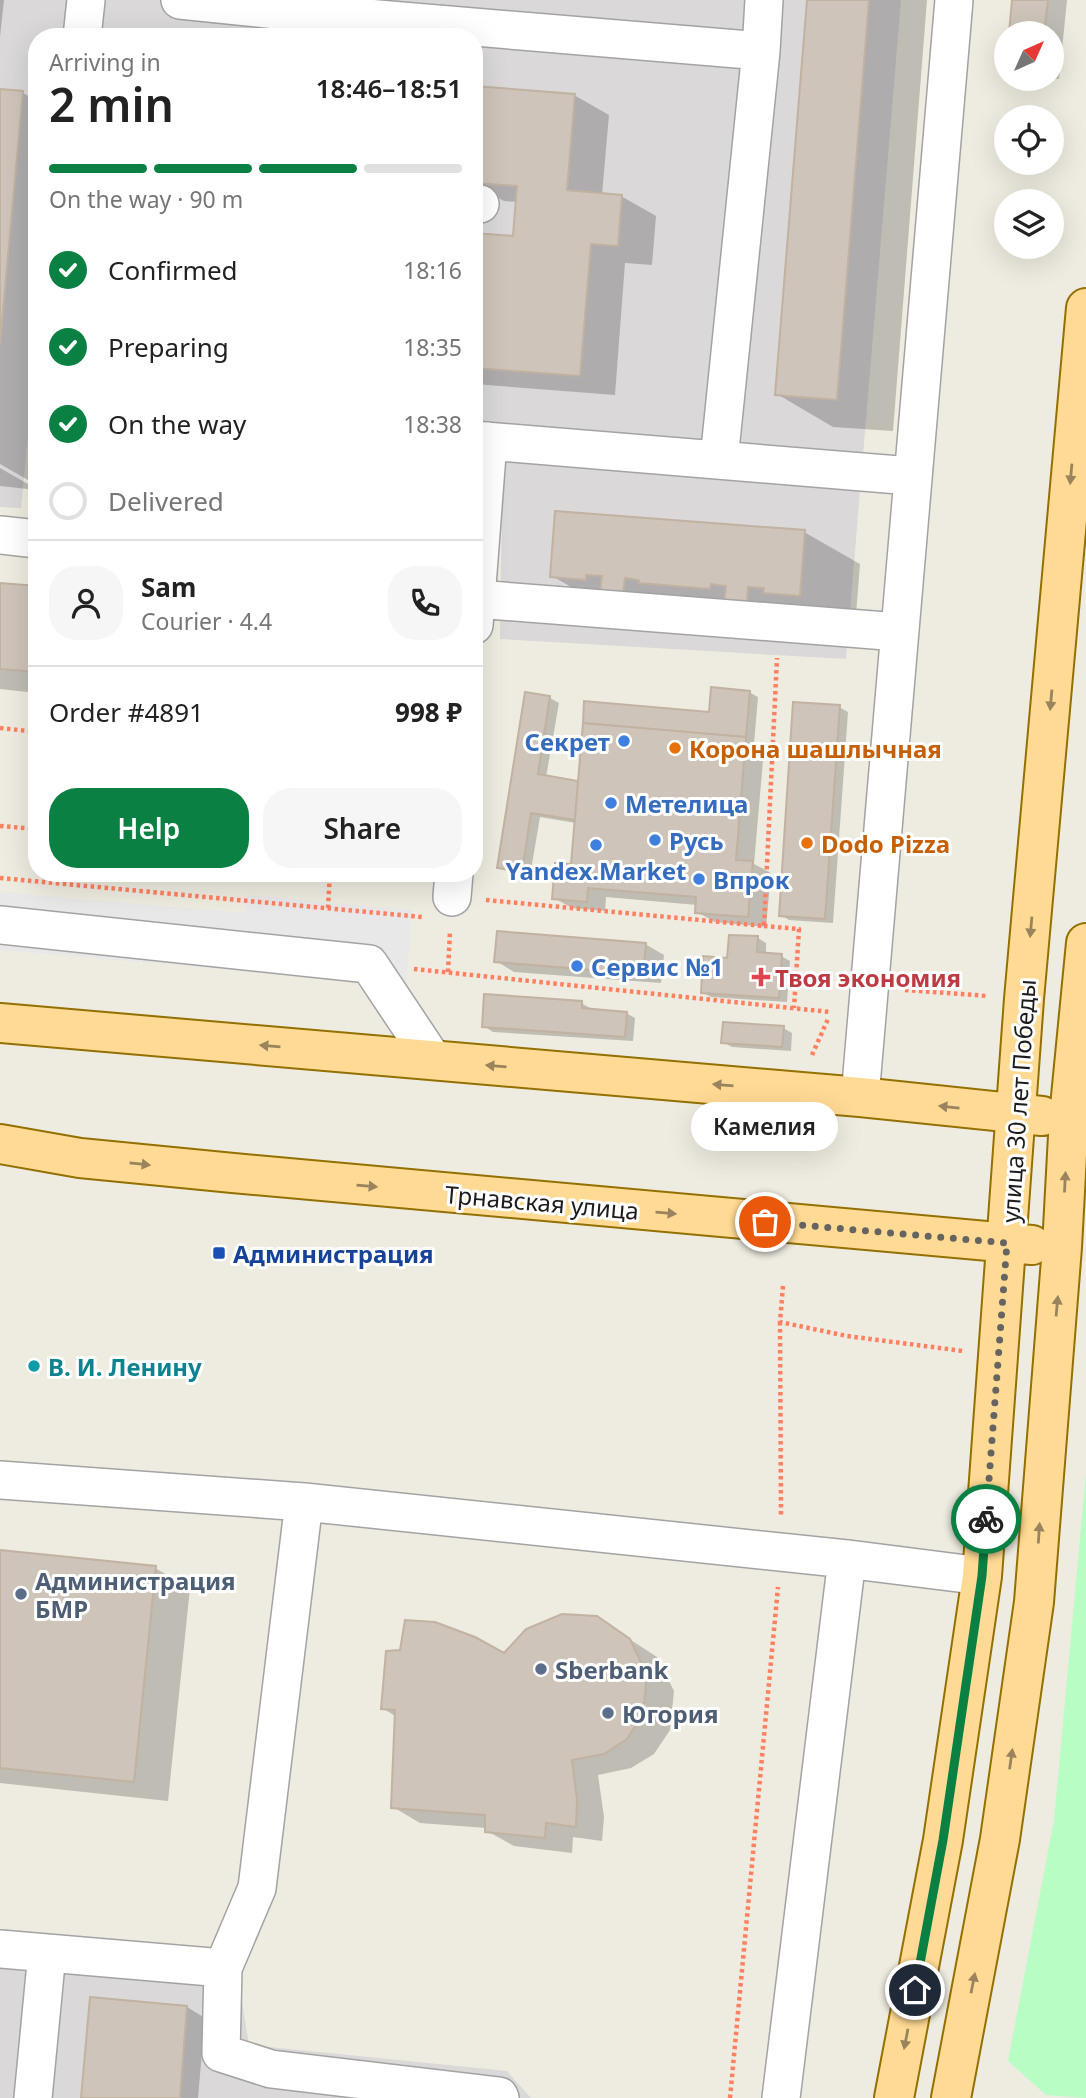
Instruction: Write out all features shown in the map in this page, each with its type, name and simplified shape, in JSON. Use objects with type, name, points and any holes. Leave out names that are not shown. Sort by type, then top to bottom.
[{"type":"main road","name":"улица 30 лет Победы","points":[[895,2095],[943,1840],[982,1576],[1024,999],[1086,308]]},
{"type":"main road","points":[[951,2098],[1000,1839],[1034,1602],[1074,1249],[1086,943]]},
{"type":"main road","points":[[0,1023],[1078,1118]]},
{"type":"main road","name":"Трнавская улица","points":[[0,1144],[80,1158],[1074,1249]]},
{"type":"main road","points":[[895,2095],[939,2098]]},
{"type":"street","points":[[83,28],[86,0]]},
{"type":"street","points":[[180,0],[296,6],[761,51]]},
{"type":"street","points":[[719,460],[764,0]]},
{"type":"street","points":[[860,1097],[911,476],[954,0]]},
{"type":"street","points":[[483,440],[911,476]]},
{"type":"street","points":[[0,535],[28,538]]},
{"type":"street","points":[[483,612],[779,622],[899,632]]},
{"type":"street","points":[[0,925],[369,964],[433,1060]]},
{"type":"street","points":[[0,1155],[80,1158]]},
{"type":"street","points":[[0,1480],[304,1502],[847,1559],[982,1576]]},
{"type":"street","points":[[304,1502],[257,1888],[223,1968],[220,2053],[271,2069],[484,2096]]},
{"type":"street","points":[[781,2098],[847,1559]]},
{"type":"street","points":[[0,1949],[223,1968]]},
{"type":"street","points":[[33,2098],[47,1953]]},
{"type":"path","points":[[764,926],[779,622]]},
{"type":"path","points":[[0,729],[28,731]]},
{"type":"path","points":[[0,825],[28,828]]},
{"type":"path","points":[[0,878],[28,881]]},
{"type":"path","points":[[44,882],[328,908],[443,896],[799,929],[794,1008]]},
{"type":"path","points":[[328,908],[329,882]]},
{"type":"path","points":[[369,964],[832,1012],[869,987],[1024,999]]},
{"type":"path","points":[[730,2098],[781,1552],[780,1322],[783,1286]]},
{"type":"path","points":[[780,1322],[848,1336]]},
{"type":"shaded area","points":[[0,0],[901,0],[846,659],[500,639],[503,454],[483,452],[483,28],[28,28],[28,434],[21,508],[0,507]]},
{"type":"shaded area","points":[[0,892],[245,913],[247,895],[412,910],[406,985],[0,950]]},
{"type":"shaded area","points":[[0,1957],[238,1976],[249,2045],[507,2071],[531,2098],[0,2098]]},
{"type":"green space","points":[[1086,1474],[1086,2098],[1046,2095],[1008,2061],[1054,1820]]},
{"type":"building","points":[[807,0],[869,0],[837,400],[775,395]]},
{"type":"building","points":[[1012,0],[1048,0],[1045,21],[1010,21]]},
{"type":"building","points":[[483,87],[575,94],[567,190],[622,195],[618,246],[591,244],[580,376],[483,369],[483,234],[513,236],[517,186],[483,184]]},
{"type":"building","points":[[0,89],[23,91],[0,344]]},
{"type":"building","points":[[555,511],[805,530],[800,596],[763,593],[764,588],[748,587],[747,604],[724,602],[726,586],[711,584],[710,589],[639,583],[639,580],[625,578],[623,594],[600,592],[602,576],[586,575],[586,580],[550,577]]},
{"type":"building","points":[[0,583],[28,585],[28,671],[0,669]]},
{"type":"building","points":[[711,687],[750,691],[746,737],[583,723],[584,701],[709,712]]},
{"type":"building","points":[[525,692],[550,696],[538,774],[578,781],[575,820],[531,813],[522,872],[497,868]]},
{"type":"building","points":[[793,702],[840,705],[825,919],[779,916]]},
{"type":"building","name":"Русь","points":[[583,723],[746,737],[736,860],[753,861],[748,917],[695,913],[696,897],[588,888],[587,902],[552,899],[555,863],[571,864]]},
{"type":"building","points":[[497,931],[646,943],[643,974],[494,962]]},
{"type":"building","points":[[729,935],[758,936],[757,952],[782,954],[779,998],[701,993],[703,956],[727,958]]},
{"type":"building","points":[[484,994],[582,1001],[582,1008],[627,1012],[625,1037],[482,1027]]},
{"type":"building","points":[[723,1022],[784,1026],[782,1047],[721,1043]]},
{"type":"building","points":[[0,1550],[156,1566],[134,1782],[0,1768]]},
{"type":"building","points":[[562,1614],[597,1616],[630,1639],[647,1675],[643,1714],[627,1739],[604,1754],[572,1760],[577,1800],[576,1827],[546,1823],[545,1838],[485,1832],[485,1815],[391,1808],[395,1710],[381,1709],[386,1651],[400,1650],[405,1620],[435,1622],[475,1637],[504,1653],[526,1629]]},
{"type":"building","points":[[90,1997],[187,2006],[180,2098],[81,2098]]},
{"type":"way so far","points":[[765,1222],[1007,1243],[986,1519]]},
{"type":"place","name":"Секрет","points":[[624,741]]},
{"type":"place","name":"Корона шашлычная","points":[[675,748]]},
{"type":"place","name":"Метелица","points":[[611,803]]},
{"type":"place","name":"Русь","points":[[655,840]]},
{"type":"place","name":"Dodo Pizza","points":[[807,843]]},
{"type":"place","name":"Yandex.Market","points":[[596,845]]},
{"type":"place","name":"Впрок","points":[[699,879]]},
{"type":"place","name":"Сервис №1","points":[[577,966]]},
{"type":"place","name":"Твоя экономия","points":[[761,977]]},
{"type":"place","name":"Камелия","points":[[765,1222]]},
{"type":"place","name":"Администрация","points":[[219,1253]]},
{"type":"place","name":"В. И. Ленину","points":[[34,1366]]},
{"type":"place","name":"Администрация БМР","points":[[21,1594]]},
{"type":"place","name":"Sberbank","points":[[541,1669]]},
{"type":"place","name":"Югория","points":[[608,1713]]},
{"type":"route","points":[[915,1990],[943,1840],[982,1576],[986,1519]]}]
